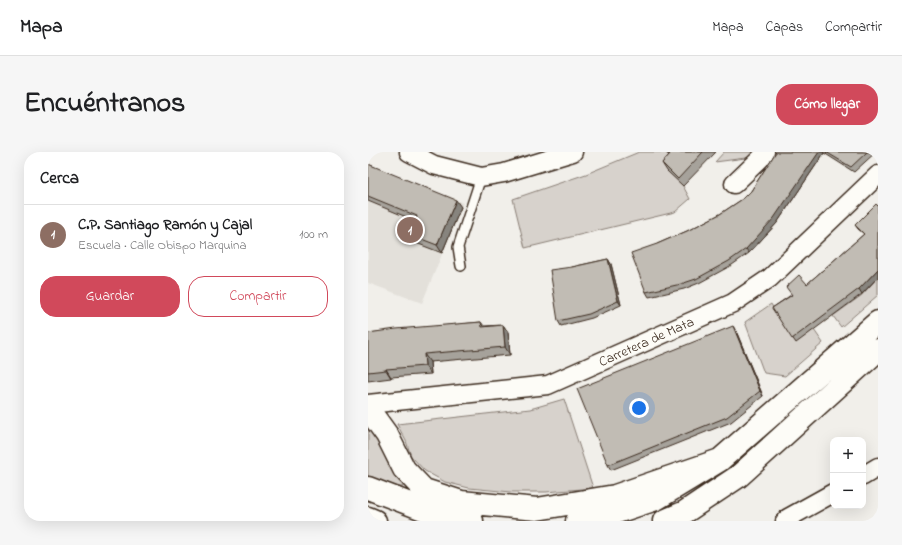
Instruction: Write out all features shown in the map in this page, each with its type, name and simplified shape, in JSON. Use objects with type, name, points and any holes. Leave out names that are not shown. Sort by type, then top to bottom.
[{"type":"street","points":[[409,152],[434,165],[481,177],[504,173],[573,152]]},
{"type":"street","points":[[734,184],[761,158],[765,152]]},
{"type":"street","name":"Carretera de Mata","points":[[368,404],[548,385],[733,303],[770,278],[878,175]]},
{"type":"street","points":[[577,521],[602,518],[656,499],[720,460],[878,322]]},
{"type":"street","points":[[664,521],[686,512],[739,476],[878,350]]},
{"type":"street","points":[[368,413],[374,417],[388,435],[404,469],[424,490],[461,502],[537,509],[608,498],[720,460]]},
{"type":"street","points":[[866,474],[878,467]]},
{"type":"street","points":[[368,488],[423,509],[472,521]]},
{"type":"street","points":[[785,521],[830,495]]},
{"type":"street","points":[[368,518],[375,521]]},
{"type":"lane","points":[[460,266],[458,247],[481,177]]},
{"type":"shaded area","points":[[639,152],[665,152],[675,161],[668,171],[683,186],[690,199],[675,212],[525,248],[513,199],[586,174]]},
{"type":"shaded area","points":[[724,152],[756,152],[753,157],[715,162]]},
{"type":"shaded area","points":[[368,164],[463,203],[422,303],[368,283]]},
{"type":"shaded area","points":[[878,277],[878,295],[841,327],[833,316],[862,295]]},
{"type":"shaded area","points":[[771,304],[776,313],[814,330],[823,343],[785,376],[764,373],[745,322]]},
{"type":"shaded area","points":[[564,399],[593,488],[546,492],[511,492],[469,488],[445,482],[425,471],[411,456],[406,441],[397,424],[530,409]]},
{"type":"shaded area","points":[[368,427],[371,429],[382,448],[388,463],[403,487],[398,487],[368,476]]},
{"type":"building","points":[[668,152],[703,152],[678,179],[662,163],[670,154]]},
{"type":"building","points":[[776,152],[819,152],[774,218],[746,249],[729,261],[696,279],[646,292],[631,253],[687,231],[720,214],[744,198],[751,191]]},
{"type":"building","points":[[826,152],[867,152],[851,167]]},
{"type":"building","points":[[368,164],[456,200],[437,245],[411,235],[417,216],[368,196]]},
{"type":"building","points":[[876,204],[878,206],[878,269],[859,289],[792,339],[772,308],[792,295],[786,287],[799,275],[807,284],[864,234],[855,225]]},
{"type":"building","points":[[608,259],[618,301],[589,314],[558,321],[550,270]]},
{"type":"building","points":[[481,322],[482,327],[503,325],[505,347],[424,354],[425,366],[368,372],[368,333],[396,329]]},
{"type":"building","points":[[733,326],[760,391],[727,417],[608,465],[577,389]]},
{"type":"place","name":"C.P. Santiago Ramón y Cajal","points":[[410,230]]}]
